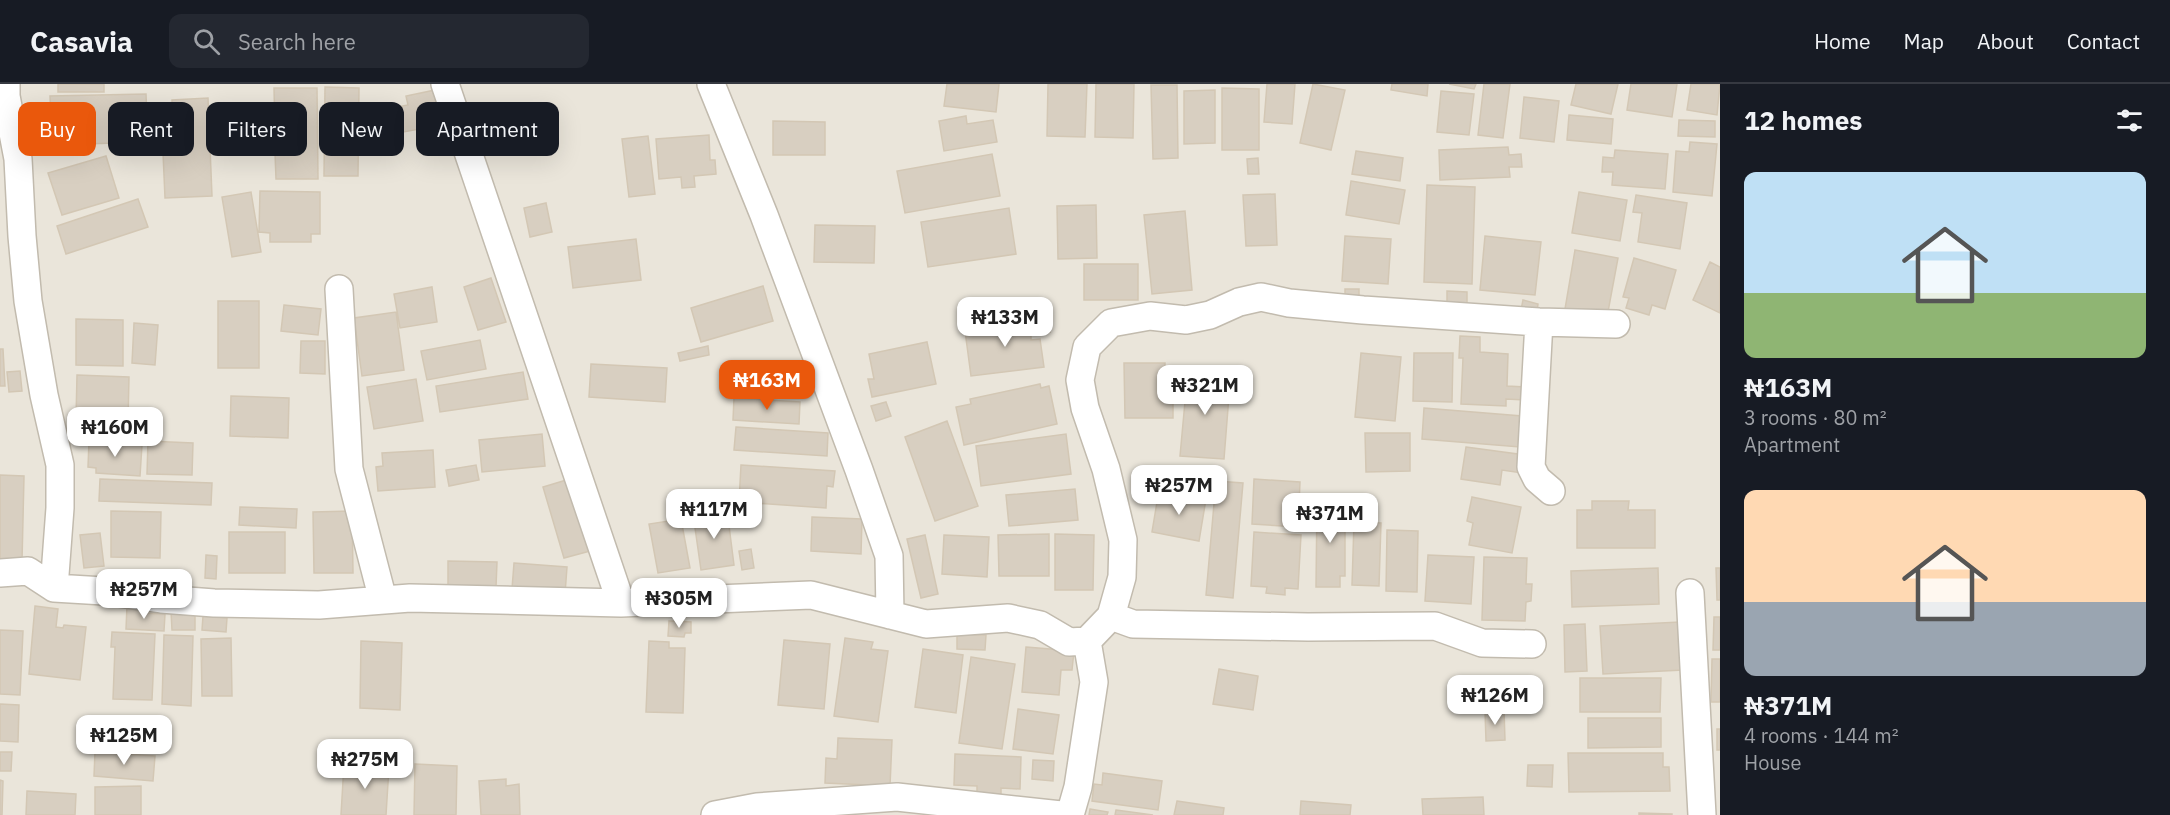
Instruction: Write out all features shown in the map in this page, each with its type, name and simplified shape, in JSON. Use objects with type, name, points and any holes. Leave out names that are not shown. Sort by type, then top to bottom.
[{"type":"street","points":[[6,84],[5,119],[18,159],[28,301],[44,395],[60,465],[60,508],[54,588]]},
{"type":"street","points":[[445,84],[621,603]]},
{"type":"street","points":[[711,84],[764,215],[890,556],[890,615]]},
{"type":"street","points":[[339,290],[349,469],[383,600]]},
{"type":"street","points":[[0,573],[28,571],[54,588],[214,603],[319,605],[410,598],[621,603],[811,595],[926,624],[1008,618],[1040,626],[1069,642],[1088,641],[1112,616],[1122,577],[1123,540],[1106,469],[1085,408],[1080,380],[1088,347],[1111,323],[1150,316],[1186,320],[1210,315],[1239,302],[1261,297],[1289,303],[1363,310],[1539,322],[1616,324]]},
{"type":"street","points":[[1539,322],[1531,467],[1537,479],[1551,491]]},
{"type":"street","points":[[1690,594],[1702,815]]},
{"type":"street","points":[[1112,616],[1133,624],[1308,627],[1435,626],[1482,643],[1532,644]]},
{"type":"street","points":[[1070,815],[1078,787],[1094,681],[1088,641]]},
{"type":"street","points":[[715,815],[758,807],[897,797],[1061,815]]},
{"type":"shaded area","points":[[0,84],[1720,84],[1720,815],[0,815]]},
{"type":"building","points":[[58,84],[104,84],[104,92],[58,92]]},
{"type":"building","points":[[947,84],[999,84],[996,112],[944,106]]},
{"type":"building","points":[[1048,84],[1087,84],[1085,137],[1047,136]]},
{"type":"building","points":[[1096,84],[1134,84],[1133,138],[1095,137]]},
{"type":"building","points":[[1267,84],[1295,84],[1292,124],[1264,122]]},
{"type":"building","points":[[1313,84],[1345,90],[1331,150],[1300,143]]},
{"type":"building","points":[[1392,84],[1428,84],[1427,96],[1391,90]]},
{"type":"building","points":[[1449,84],[1476,84],[1474,89]]},
{"type":"building","points":[[1484,84],[1510,84],[1503,138],[1478,135]]},
{"type":"building","points":[[1576,84],[1618,84],[1611,114],[1571,105]]},
{"type":"building","points":[[1631,84],[1677,84],[1672,117],[1627,110]]},
{"type":"building","points":[[1691,84],[1720,84],[1717,115],[1687,110]]},
{"type":"building","points":[[1151,85],[1177,85],[1178,158],[1153,159]]},
{"type":"building","points":[[325,87],[359,88],[359,102],[325,102]]},
{"type":"building","points":[[274,88],[317,88],[318,179],[276,179],[275,156],[307,156],[307,102],[274,102]]},
{"type":"building","points":[[1222,88],[1259,89],[1259,150],[1222,150]]},
{"type":"building","points":[[435,90],[437,102],[416,102],[416,130],[404,132],[404,106],[408,105],[406,96]]},
{"type":"building","points":[[1215,90],[1215,143],[1184,144],[1184,91]]},
{"type":"building","points":[[1441,91],[1474,94],[1469,135],[1437,132]]},
{"type":"building","points":[[146,94],[146,102],[108,102],[108,143],[96,144],[96,102],[50,102],[50,96]]},
{"type":"building","points":[[1524,97],[1559,101],[1554,142],[1520,138]]},
{"type":"building","points":[[208,98],[208,102],[206,102],[206,156],[210,156],[212,196],[165,198],[163,156],[194,156],[194,102],[172,102],[172,100]]},
{"type":"building","points":[[1569,115],[1613,119],[1611,144],[1567,140]]},
{"type":"building","points":[[966,116],[967,124],[993,120],[997,142],[944,151],[939,121]]},
{"type":"building","points":[[1679,120],[1715,121],[1715,137],[1678,136]]},
{"type":"building","points":[[773,121],[825,122],[825,155],[773,155]]},
{"type":"building","points":[[709,135],[710,160],[715,160],[716,174],[694,176],[695,187],[682,188],[681,177],[659,179],[656,139]]},
{"type":"building","points":[[648,136],[655,194],[629,197],[622,139]]},
{"type":"building","points":[[1690,142],[1717,144],[1712,196],[1673,192],[1676,151],[1689,152]]},
{"type":"building","points":[[1508,147],[1509,155],[1521,154],[1522,167],[1509,167],[1510,177],[1440,180],[1439,150]]},
{"type":"building","points":[[1615,150],[1668,154],[1665,189],[1612,185],[1613,172],[1602,172],[1603,157],[1614,158]]},
{"type":"building","points":[[1356,151],[1403,158],[1400,181],[1352,174]]},
{"type":"building","points":[[992,154],[1000,196],[905,213],[897,171]]},
{"type":"building","points":[[106,156],[119,198],[62,215],[48,173]]},
{"type":"building","points":[[324,156],[358,156],[358,176],[324,176]]},
{"type":"building","points":[[1258,158],[1259,174],[1248,174],[1247,159]]},
{"type":"building","points":[[1351,181],[1405,190],[1399,224],[1346,215]]},
{"type":"building","points":[[1427,185],[1475,187],[1472,284],[1424,282]]},
{"type":"building","points":[[260,191],[320,192],[320,234],[311,234],[311,242],[270,242],[270,233],[259,232]]},
{"type":"building","points":[[251,192],[261,252],[232,257],[222,197]]},
{"type":"building","points":[[1579,192],[1627,200],[1620,241],[1572,233]]},
{"type":"building","points":[[1275,194],[1277,245],[1246,246],[1243,195]]},
{"type":"building","points":[[1636,195],[1687,203],[1680,249],[1638,242],[1642,213],[1633,212]]},
{"type":"building","points":[[138,199],[148,227],[66,254],[57,226]]},
{"type":"building","points":[[546,203],[552,232],[530,237],[524,208]]},
{"type":"building","points":[[1096,205],[1097,258],[1058,259],[1057,206]]},
{"type":"building","points":[[1009,208],[1016,254],[928,267],[921,222]]},
{"type":"building","points":[[1185,211],[1192,290],[1152,294],[1144,215]]},
{"type":"building","points":[[815,225],[875,226],[874,263],[814,262]]},
{"type":"building","points":[[1345,236],[1391,239],[1388,284],[1342,281]]},
{"type":"building","points":[[1485,236],[1541,242],[1535,295],[1480,290]]},
{"type":"building","points":[[636,239],[641,280],[573,288],[568,247]]},
{"type":"building","points":[[1575,250],[1618,258],[1607,317],[1565,309]]},
{"type":"building","points":[[1634,258],[1676,270],[1665,309],[1652,305],[1649,315],[1626,308],[1629,298],[1623,297]]},
{"type":"building","points":[[1710,262],[1720,267],[1720,313],[1693,300]]},
{"type":"building","points":[[1084,264],[1138,264],[1138,300],[1084,300]]},
{"type":"building","points":[[491,278],[506,322],[478,330],[464,287]]},
{"type":"building","points":[[763,286],[773,321],[701,342],[691,308]]},
{"type":"building","points":[[432,287],[437,322],[400,328],[394,294]]},
{"type":"building","points":[[1345,289],[1359,289],[1359,302],[1345,302]]},
{"type":"building","points":[[1447,291],[1467,292],[1467,306],[1447,306]]},
{"type":"building","points":[[1523,300],[1538,304],[1536,318],[1520,315]]},
{"type":"building","points":[[218,301],[259,301],[259,368],[218,368]]},
{"type":"building","points":[[284,305],[321,309],[318,335],[281,331]]},
{"type":"building","points":[[396,312],[404,370],[362,376],[354,318]]},
{"type":"building","points":[[76,319],[123,320],[123,366],[76,365]]},
{"type":"building","points":[[1048,320],[1050,332],[1031,334],[1031,340],[1040,339],[1044,367],[971,376],[965,331]]},
{"type":"building","points":[[134,323],[158,325],[155,365],[132,363]]},
{"type":"building","points":[[1460,336],[1480,337],[1480,352],[1508,354],[1507,386],[1526,387],[1525,400],[1506,399],[1506,406],[1461,404],[1463,358],[1459,358]]},
{"type":"building","points":[[480,340],[486,369],[427,380],[421,351]]},
{"type":"building","points":[[301,341],[325,341],[325,374],[300,373]]},
{"type":"building","points":[[927,342],[936,384],[872,397],[868,379],[874,379],[869,354]]},
{"type":"building","points":[[708,346],[709,355],[680,361],[678,353]]},
{"type":"building","points":[[0,349],[3,349],[5,386],[0,386]]},
{"type":"building","points":[[1361,353],[1401,357],[1395,421],[1355,417]]},
{"type":"building","points":[[1414,353],[1453,353],[1452,402],[1413,401]]},
{"type":"building","points":[[1124,363],[1165,363],[1165,383],[1173,383],[1173,418],[1125,418]]},
{"type":"building","points":[[591,364],[667,368],[665,402],[589,397]]},
{"type":"building","points":[[1188,369],[1214,371],[1213,382],[1230,383],[1224,459],[1180,456]]},
{"type":"building","points":[[20,371],[22,391],[9,392],[7,372]]},
{"type":"building","points":[[523,372],[528,399],[440,412],[436,386]]},
{"type":"building","points":[[77,375],[129,377],[128,421],[76,419]]},
{"type":"building","points":[[416,379],[423,421],[374,429],[367,387]]},
{"type":"building","points":[[1040,384],[1041,388],[1049,386],[1057,424],[964,445],[956,407],[971,404],[970,399]]},
{"type":"building","points":[[231,396],[289,398],[288,438],[230,436]]},
{"type":"building","points":[[734,398],[800,402],[799,424],[733,420]]},
{"type":"building","points":[[886,402],[891,416],[876,421],[871,406]]},
{"type":"building","points":[[1424,408],[1522,416],[1520,447],[1422,439]]},
{"type":"building","points":[[947,421],[978,506],[935,521],[905,437]]},
{"type":"building","points":[[736,427],[828,433],[827,456],[734,450]]},
{"type":"building","points":[[1365,433],[1410,433],[1410,471],[1366,472]]},
{"type":"building","points":[[542,434],[545,466],[482,472],[479,440]]},
{"type":"building","points":[[1066,434],[1071,474],[981,486],[976,446]]},
{"type":"building","points":[[89,441],[142,445],[140,476],[96,473],[96,468],[88,467]]},
{"type":"building","points":[[148,441],[193,443],[192,475],[147,474]]},
{"type":"building","points":[[1466,447],[1525,455],[1522,473],[1502,470],[1500,485],[1461,479]]},
{"type":"building","points":[[433,450],[435,487],[378,491],[376,467],[383,466],[382,453]]},
{"type":"building","points":[[476,465],[479,480],[449,486],[446,470]]},
{"type":"building","points":[[741,465],[835,471],[833,487],[827,486],[826,508],[739,502]]},
{"type":"building","points":[[0,475],[24,476],[22,562],[0,561]]},
{"type":"building","points":[[573,478],[594,550],[564,558],[543,487]]},
{"type":"building","points":[[100,479],[212,483],[211,505],[99,501]]},
{"type":"building","points":[[1254,479],[1300,482],[1298,527],[1252,524]]},
{"type":"building","points":[[1216,481],[1243,483],[1233,598],[1206,595]]},
{"type":"building","points":[[1075,489],[1078,520],[1009,526],[1006,495]]},
{"type":"building","points":[[1159,490],[1206,499],[1199,541],[1152,532]]},
{"type":"building","points":[[1472,497],[1521,507],[1512,553],[1469,545],[1473,523],[1467,521]]},
{"type":"building","points":[[1317,501],[1345,502],[1345,576],[1340,576],[1340,587],[1316,587]]},
{"type":"building","points":[[1592,501],[1629,501],[1628,510],[1655,510],[1655,548],[1577,548],[1577,510],[1592,510]]},
{"type":"building","points":[[240,507],[297,509],[296,528],[239,525]]},
{"type":"building","points":[[727,510],[734,565],[701,570],[693,514]]},
{"type":"building","points":[[111,511],[161,512],[160,558],[111,557]]},
{"type":"building","points":[[352,511],[353,573],[314,573],[313,512]]},
{"type":"building","points":[[812,517],[862,519],[861,554],[811,551]]},
{"type":"building","points":[[681,519],[690,568],[658,573],[649,524]]},
{"type":"building","points":[[1354,522],[1381,523],[1379,586],[1352,585]]},
{"type":"building","points":[[1387,530],[1418,531],[1417,592],[1386,591]]},
{"type":"building","points":[[229,532],[285,532],[285,573],[229,573]]},
{"type":"building","points":[[1254,532],[1301,535],[1298,589],[1285,588],[1285,595],[1266,593],[1267,587],[1251,586]]},
{"type":"building","points":[[100,533],[104,566],[84,568],[80,535]]},
{"type":"building","points":[[1049,534],[1049,576],[999,576],[998,535]]},
{"type":"building","points":[[1055,534],[1094,535],[1093,590],[1055,590]]},
{"type":"building","points":[[925,535],[938,594],[921,598],[907,539]]},
{"type":"building","points":[[944,535],[989,537],[987,577],[942,574]]},
{"type":"building","points":[[751,549],[754,568],[742,570],[739,551]]},
{"type":"building","points":[[206,555],[217,556],[216,579],[205,578]]},
{"type":"building","points":[[1428,555],[1474,557],[1471,604],[1425,601]]},
{"type":"building","points":[[1484,557],[1527,558],[1526,584],[1532,584],[1531,601],[1526,602],[1525,621],[1482,620]]},
{"type":"building","points":[[448,561],[497,562],[496,587],[448,585]]},
{"type":"building","points":[[514,563],[567,567],[565,594],[512,589]]},
{"type":"building","points":[[1658,568],[1659,604],[1572,607],[1571,571]]},
{"type":"building","points":[[1716,568],[1720,568],[1720,600],[1717,600]]},
{"type":"building","points":[[35,606],[58,609],[56,627],[63,628],[64,625],[86,627],[80,680],[29,674]]},
{"type":"building","points":[[127,606],[142,609],[142,613],[165,614],[164,631],[126,629]]},
{"type":"building","points":[[171,611],[195,611],[195,630],[172,630]]},
{"type":"building","points":[[203,616],[227,618],[226,632],[202,630]]},
{"type":"building","points":[[1714,617],[1720,617],[1720,650],[1713,650]]},
{"type":"building","points":[[669,621],[691,622],[691,633],[685,633],[684,637],[668,636]]},
{"type":"building","points":[[1680,622],[1683,670],[1603,674],[1600,626]]},
{"type":"building","points":[[1585,624],[1587,671],[1565,672],[1564,625]]},
{"type":"building","points":[[0,630],[23,631],[20,695],[0,694]]},
{"type":"building","points":[[112,632],[155,634],[152,700],[113,699],[115,647],[111,647]]},
{"type":"building","points":[[957,634],[986,635],[985,650],[957,649]]},
{"type":"building","points":[[164,635],[193,636],[191,706],[162,704]]},
{"type":"building","points":[[231,638],[232,696],[202,696],[201,639]]},
{"type":"building","points":[[845,638],[873,642],[871,649],[888,651],[878,722],[834,716]]},
{"type":"building","points":[[784,640],[830,644],[824,709],[778,705]]},
{"type":"building","points":[[361,641],[402,643],[400,710],[360,708]]},
{"type":"building","points":[[649,641],[669,642],[669,648],[685,648],[683,713],[646,712]]},
{"type":"building","points":[[1026,647],[1074,651],[1072,670],[1061,670],[1059,695],[1022,692]]},
{"type":"building","points":[[923,649],[963,655],[956,713],[915,707]]},
{"type":"building","points":[[971,657],[1015,664],[1002,749],[959,743]]},
{"type":"building","points":[[1712,659],[1720,659],[1720,702],[1711,702]]},
{"type":"building","points":[[1219,669],[1258,676],[1253,710],[1213,704]]},
{"type":"building","points":[[1580,678],[1661,678],[1660,712],[1580,712]]},
{"type":"building","points":[[0,704],[19,705],[18,742],[0,741]]},
{"type":"building","points":[[1018,709],[1059,715],[1053,754],[1013,749]]},
{"type":"building","points":[[1504,710],[1505,740],[1486,741],[1485,711]]},
{"type":"building","points":[[1588,718],[1661,718],[1661,747],[1588,748]]},
{"type":"building","points":[[1717,729],[1720,729],[1720,750],[1717,750]]},
{"type":"building","points":[[838,738],[892,740],[890,786],[825,783],[826,758],[837,759]]},
{"type":"building","points":[[0,752],[12,752],[11,771],[0,771]]},
{"type":"building","points":[[95,752],[155,756],[153,781],[94,776]]},
{"type":"building","points":[[1568,753],[1663,753],[1663,767],[1669,767],[1670,791],[1569,792]]},
{"type":"building","points":[[955,754],[1021,757],[1020,789],[1001,788],[1001,794],[977,793],[977,786],[954,785]]},
{"type":"building","points":[[1033,760],[1054,761],[1053,781],[1032,779]]},
{"type":"building","points":[[344,764],[389,767],[386,815],[341,815]]},
{"type":"building","points":[[415,764],[457,766],[456,815],[414,815]]},
{"type":"building","points":[[1528,765],[1553,765],[1552,787],[1527,786]]},
{"type":"building","points":[[1103,773],[1162,781],[1158,810],[1092,801],[1094,784],[1102,785]]},
{"type":"building","points":[[506,779],[506,786],[519,784],[520,815],[481,815],[479,781]]},
{"type":"building","points":[[0,780],[3,781],[2,815],[0,815]]},
{"type":"building","points":[[141,786],[141,815],[95,815],[95,787]]},
{"type":"building","points":[[27,791],[76,794],[75,815],[26,815]]},
{"type":"building","points":[[1483,797],[1484,815],[1423,815],[1422,799]]},
{"type":"building","points":[[1177,801],[1224,808],[1223,815],[1174,815]]},
{"type":"building","points":[[1301,801],[1351,805],[1350,815],[1300,815]]},
{"type":"building","points":[[1090,809],[1108,812],[1107,815],[1089,815]]},
{"type":"building","points":[[1116,810],[1153,815],[1115,815]]},
{"type":"building","points":[[1639,813],[1672,814],[1672,815],[1639,815]]}]
